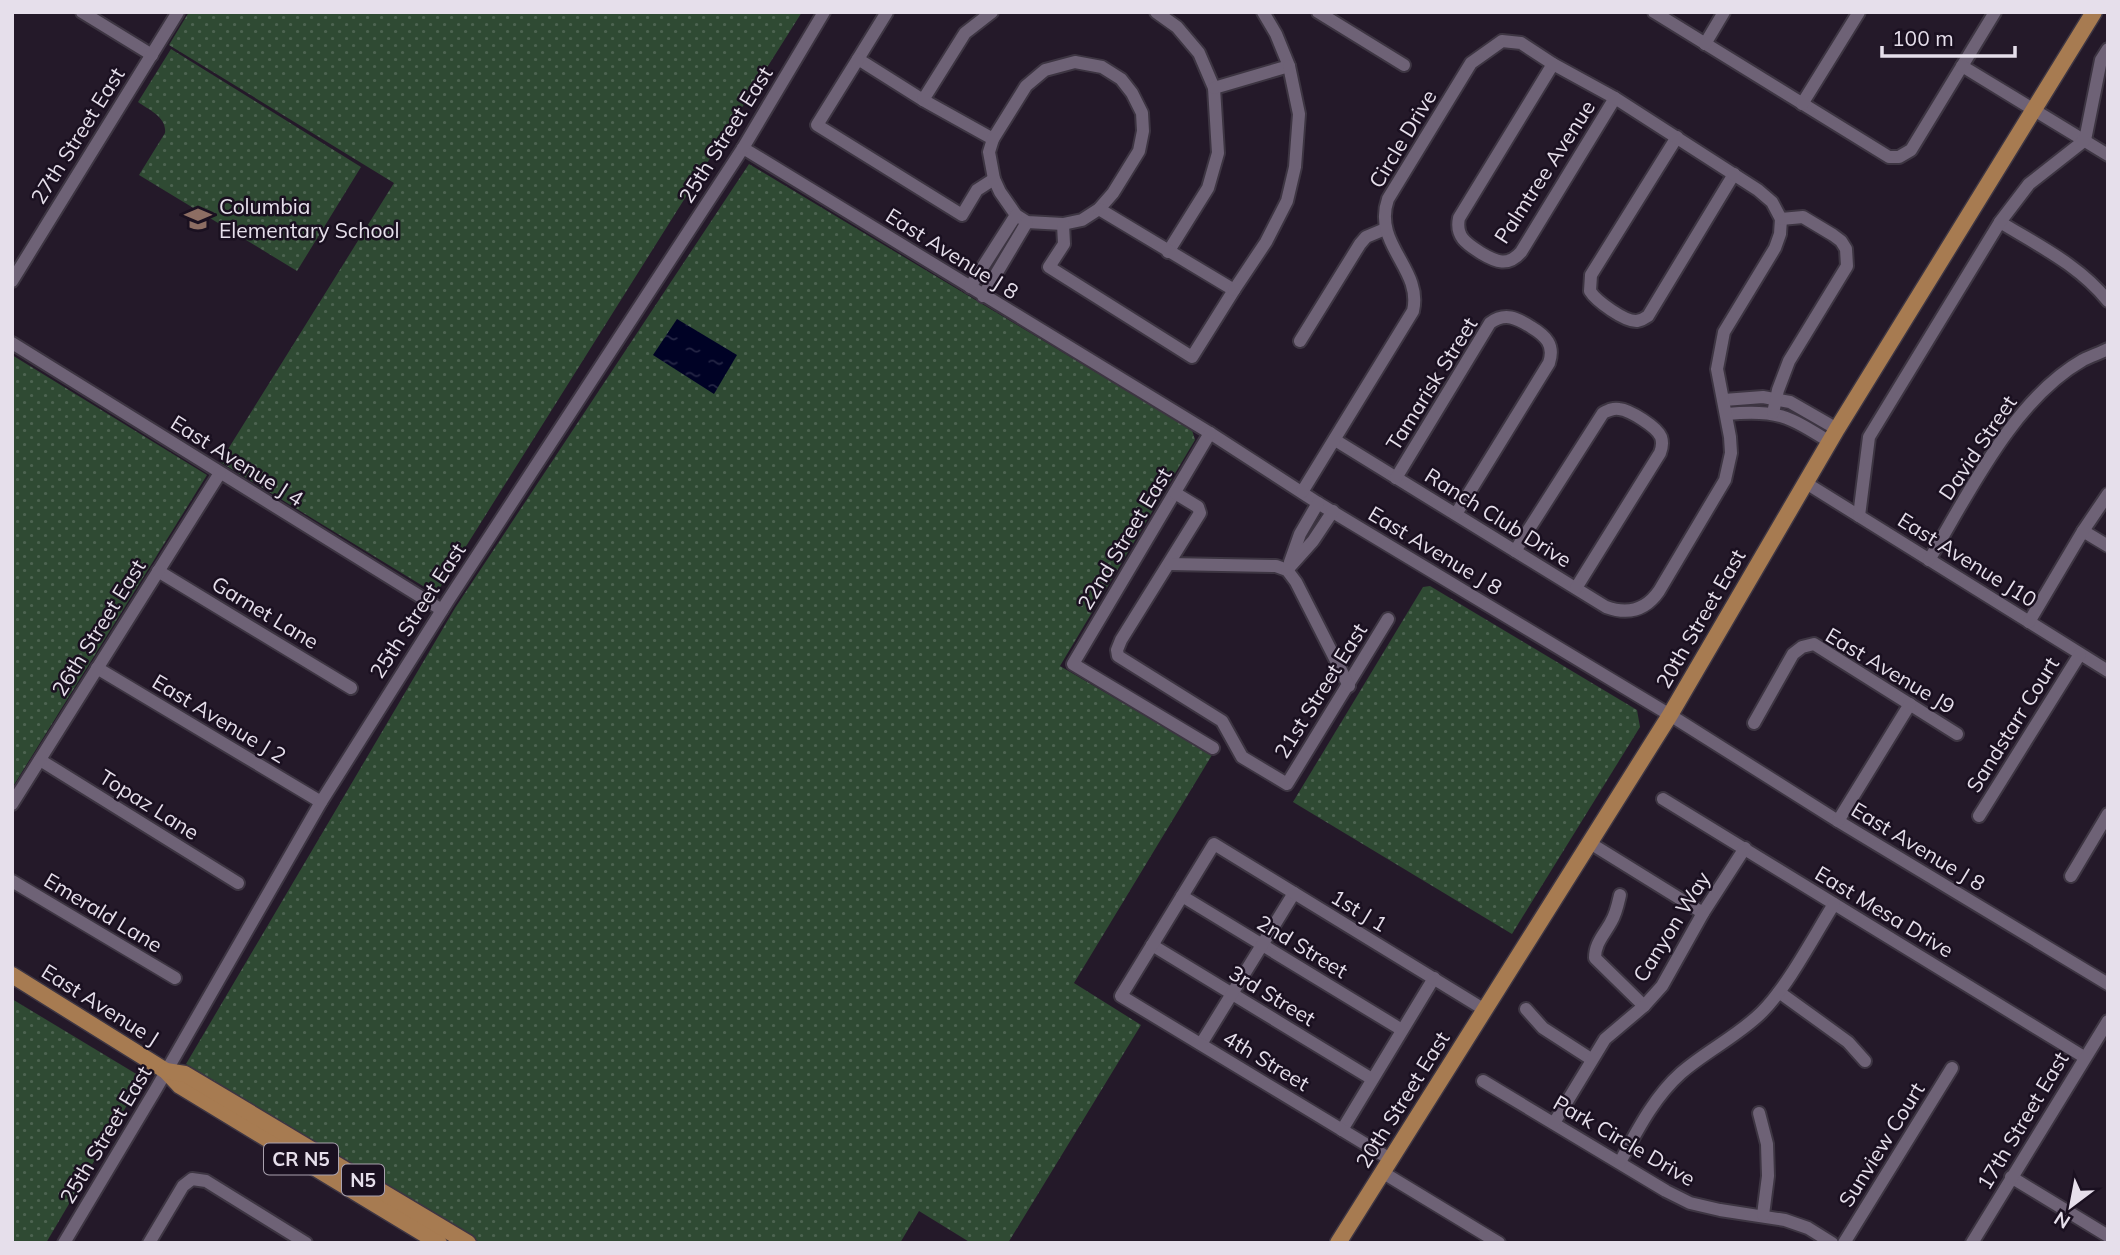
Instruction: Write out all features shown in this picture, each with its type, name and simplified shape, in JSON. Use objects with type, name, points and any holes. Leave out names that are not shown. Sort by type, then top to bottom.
[{"type":"main road","name":"20th Street East","points":[[1338,1243],[1670,715],[1833,436],[2094,12]]},
{"type":"main road","name":"East Avenue J","points":[[12,975],[166,1071],[180,1086],[439,1243]]},
{"type":"main road","name":"East Avenue J","points":[[166,1071],[185,1074],[468,1243]]},
{"type":"street","points":[[82,12],[152,55]]},
{"type":"street","name":"27th Street East","points":[[12,281],[178,12]]},
{"type":"street","name":"25th Street East","points":[[64,1243],[321,802],[442,610],[743,148],[824,12]]},
{"type":"street","points":[[887,12],[817,125],[962,215],[977,190],[994,179]]},
{"type":"street","points":[[923,100],[965,33],[992,12]]},
{"type":"street","points":[[1156,12],[1177,27],[1199,53],[1214,88],[1218,153],[1208,188],[1168,252]]},
{"type":"street","points":[[1063,224],[1064,244],[1049,267],[1192,357],[1266,242],[1287,201],[1294,167],[1299,114],[1289,66],[1276,34],[1262,12]]},
{"type":"street","points":[[1318,12],[1404,65]]},
{"type":"street","points":[[1654,12],[1889,157],[1899,157],[1911,150],[1995,12]]},
{"type":"street","points":[[1705,44],[1724,12]]},
{"type":"street","points":[[1802,104],[1858,12]]},
{"type":"street","name":"Circle Drive","points":[[1385,229],[1385,211],[1391,193],[1471,63],[1502,41],[1521,43],[1553,64]]},
{"type":"street","points":[[1859,516],[1869,437],[2000,222],[2029,184],[2085,140],[2101,60],[2108,49]]},
{"type":"street","points":[[858,59],[923,100],[993,139]]},
{"type":"street","points":[[1075,62],[1102,67],[1121,79],[1132,93],[1142,113],[1143,131],[1139,151],[1114,193],[1099,209],[1082,220],[1063,224],[1021,218],[1000,192],[994,179],[989,152],[993,139],[1026,86],[1045,70],[1075,62]]},
{"type":"street","points":[[1553,64],[1615,98],[1677,137],[1772,202],[1781,219],[1775,248],[1724,332],[1717,369],[1727,414],[1773,413],[1833,436]]},
{"type":"street","name":"Palmtree Avenue","points":[[1553,64],[1459,218],[1461,238],[1493,260],[1508,261],[1518,255],[1615,98]]},
{"type":"street","points":[[1214,88],[1289,66]]},
{"type":"street","points":[[1962,66],[2108,155]]},
{"type":"street","points":[[1677,137],[1591,275],[1590,290],[1599,302],[1629,320],[1637,321],[1648,316],[1734,174]]},
{"type":"street","name":"East Avenue J 8","points":[[743,148],[1210,433],[1318,503],[2108,984]]},
{"type":"street","points":[[1099,209],[1234,290]]},
{"type":"street","points":[[1773,413],[1789,361],[1847,266],[1846,249],[1841,241],[1803,217],[1781,219]]},
{"type":"street","points":[[970,287],[1021,218]]},
{"type":"street","points":[[983,296],[1021,218]]},
{"type":"street","points":[[2000,222],[2072,265],[2094,284],[2108,301]]},
{"type":"street","points":[[1300,341],[1360,244],[1366,237],[1385,229],[1414,289],[1414,305],[1408,321],[1302,492]]},
{"type":"street","name":"Tamarisk Street","points":[[1396,478],[1490,323],[1500,317],[1514,317],[1543,334],[1551,348],[1549,363],[1456,514]]},
{"type":"street","name":"East Avenue J 4","points":[[12,343],[442,610]]},
{"type":"street","name":"David Street","points":[[1929,559],[2005,435],[2024,410],[2082,361],[2108,349]]},
{"type":"street","points":[[1724,400],[1763,397],[1790,402],[1833,436]]},
{"type":"street","points":[[1516,551],[1600,416],[1608,410],[1622,409],[1652,426],[1660,436],[1660,453],[1576,588]]},
{"type":"street","name":"Ranch Club Drive","points":[[1335,440],[1606,607],[1616,611],[1636,610],[1646,606],[1659,591],[1725,480],[1731,453],[1727,414]]},
{"type":"street","name":"22nd Street East","points":[[1210,433],[1073,664],[1213,748]]},
{"type":"street","name":"26th Street East","points":[[12,804],[220,473]]},
{"type":"street","name":"East Avenue J10","points":[[1806,483],[2108,671]]},
{"type":"street","points":[[1175,493],[1198,507],[1200,513],[1170,564],[1276,566],[1287,570],[1296,582],[1349,686]]},
{"type":"street","points":[[2029,622],[2108,494]]},
{"type":"street","points":[[1287,570],[1300,534],[1318,503]]},
{"type":"street","points":[[1287,570],[1313,541],[1332,511]]},
{"type":"street","points":[[2083,531],[2108,546]]},
{"type":"street","name":"21st Street East","points":[[1170,564],[1121,640],[1118,656],[1222,721],[1242,757],[1287,784],[1388,619]]},
{"type":"street","name":"Garnet Lane","points":[[158,571],[351,688]]},
{"type":"street","name":"East Avenue J9","points":[[1754,723],[1793,654],[1802,647],[1814,644],[1958,734]]},
{"type":"street","name":"Sandstarr Court","points":[[1979,816],[2080,654]]},
{"type":"street","name":"East Avenue J 2","points":[[97,668],[321,802]]},
{"type":"street","points":[[1838,821],[1910,704]]},
{"type":"street","name":"Topaz Lane","points":[[40,760],[238,883]]},
{"type":"street","name":"East Mesa Drive","points":[[1663,799],[2084,1057]]},
{"type":"street","points":[[2071,876],[2108,814]]},
{"type":"street","points":[[1590,843],[1703,913]]},
{"type":"street","name":"1st J 1","points":[[1182,896],[1214,844],[1485,1010]]},
{"type":"street","name":"Canyon Way","points":[[1554,1123],[1605,1039],[1644,1006],[1661,986],[1745,848]]},
{"type":"street","name":"Emerald Lane","points":[[12,881],[175,978]]},
{"type":"street","points":[[1200,1044],[1294,893]]},
{"type":"street","points":[[1620,895],[1612,920],[1598,942],[1595,958],[1644,1006]]},
{"type":"street","points":[[1152,945],[1182,896]]},
{"type":"street","name":"2nd Street","points":[[1182,896],[1402,1030]]},
{"type":"street","points":[[1620,1162],[1642,1121],[1662,1093],[1680,1074],[1762,1012],[1779,992],[1834,904]]},
{"type":"street","name":"3rd Street","points":[[1152,945],[1372,1079]]},
{"type":"street","name":"4th Street","points":[[1152,945],[1122,996],[1342,1130],[1386,1166],[1499,1243]]},
{"type":"street","points":[[1342,1130],[1434,978]]},
{"type":"street","points":[[1779,992],[1848,1042],[1865,1061]]},
{"type":"street","points":[[1526,1009],[1543,1028],[1591,1059]]},
{"type":"street","name":"17th Street East","points":[[1972,1243],[2108,1021]]},
{"type":"street","name":"Sunview Court","points":[[1844,1243],[1952,1068]]},
{"type":"street","name":"Park Circle Drive","points":[[1483,1080],[1690,1203],[1785,1220],[1808,1228],[1832,1243]]},
{"type":"street","points":[[1759,1112],[1767,1144],[1768,1176],[1763,1216]]},
{"type":"street","points":[[2011,1177],[2108,1236]]},
{"type":"street","points":[[149,1243],[183,1186],[192,1180],[206,1181],[306,1243]]},
{"type":"green space","points":[[189,12],[802,12],[436,594],[220,462],[394,183],[169,45]]},
{"type":"green space","points":[[171,49],[361,167],[297,271],[139,175],[165,133],[165,127],[160,118],[138,102]]},
{"type":"green space","points":[[749,164],[1192,430],[1195,440],[1060,666],[1212,755],[1074,983],[1141,1025],[1008,1243],[971,1243],[919,1211],[900,1243],[481,1243],[186,1064],[455,608]]},
{"type":"green space","points":[[12,355],[207,475],[12,788]]},
{"type":"green space","points":[[1430,586],[1637,710],[1640,727],[1512,934],[1293,802],[1423,587]]},
{"type":"green space","points":[[12,999],[143,1078],[46,1243],[12,1243]]},
{"type":"water","points":[[677,319],[737,355],[714,394],[653,355]]},
{"type":"place","name":"Columbia Elementary School","points":[[198,219]]}]
